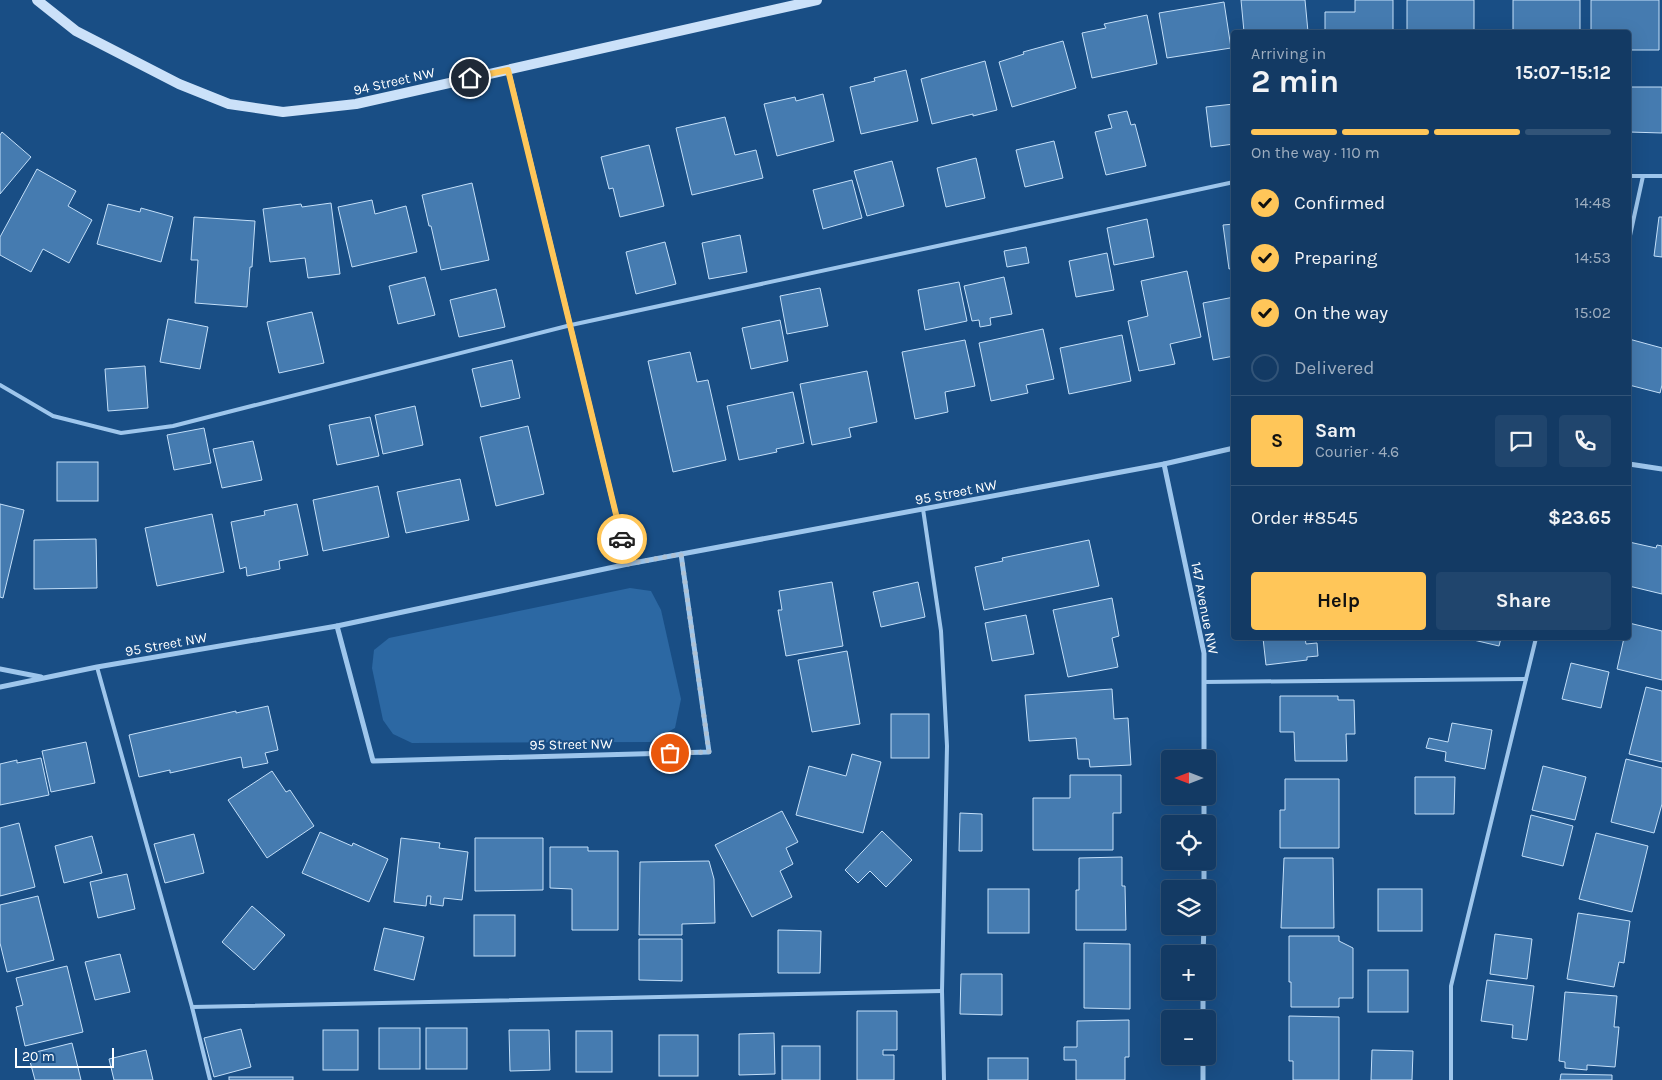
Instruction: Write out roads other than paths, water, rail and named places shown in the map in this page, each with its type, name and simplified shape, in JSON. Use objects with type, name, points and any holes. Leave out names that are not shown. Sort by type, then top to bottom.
[{"type":"street","name":"94 Street NW","points":[[37,0],[76,31],[179,84],[229,104],[283,112],[356,104],[817,0]]},
{"type":"street","points":[[508,70],[628,564]]},
{"type":"street","name":"95 Street NW","points":[[0,687],[97,667],[337,626],[628,564],[1164,464],[1231,449]]},
{"type":"street","name":"147 Avenue NW","points":[[1164,464],[1204,653],[1204,750]]},
{"type":"street","points":[[1631,464],[1662,469]]},
{"type":"street","name":"95 Street NW","points":[[337,626],[373,760],[709,752],[681,554]]},
{"type":"street","points":[[0,669],[44,678]]},
{"type":"street","points":[[1203,1065],[1203,1080]]},
{"type":"lane","points":[[1631,176],[1662,176]]},
{"type":"lane","points":[[1631,231],[1644,176]]},
{"type":"lane","points":[[0,385],[53,416],[121,433],[173,426],[571,325],[1231,183]]},
{"type":"lane","points":[[923,509],[941,632],[947,746],[942,991],[944,1080]]},
{"type":"lane","points":[[1451,1080],[1451,986],[1536,640]]},
{"type":"lane","points":[[97,667],[192,1007],[210,1080]]},
{"type":"lane","points":[[1204,682],[1526,678]]},
{"type":"lane","points":[[192,1007],[942,991]]}]
